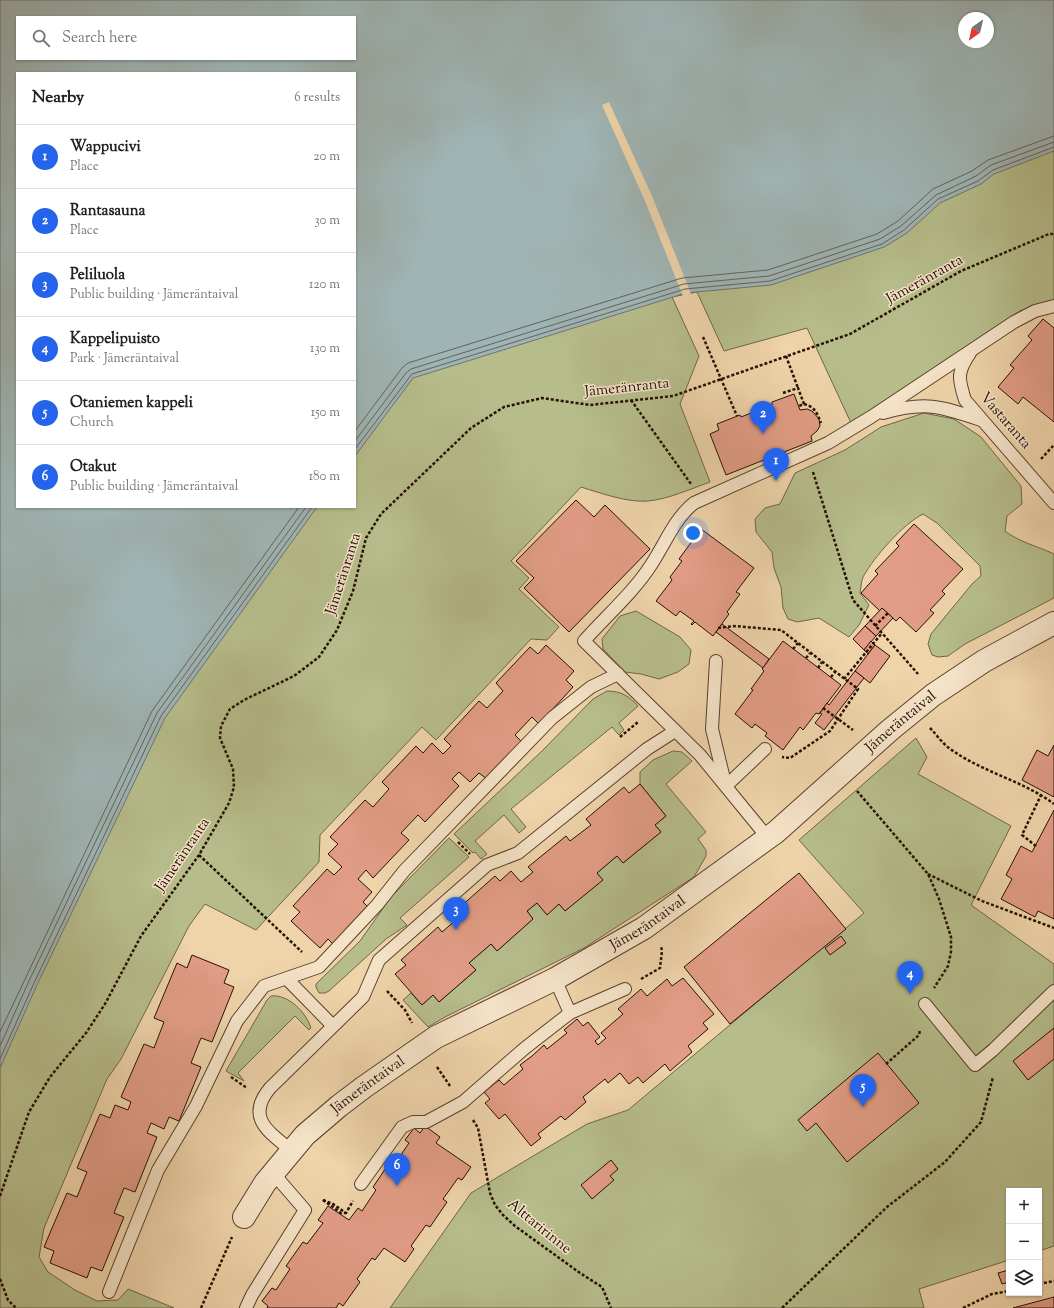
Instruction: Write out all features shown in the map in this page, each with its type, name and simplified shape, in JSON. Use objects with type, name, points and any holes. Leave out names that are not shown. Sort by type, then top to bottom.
[{"type":"street","name":"Jämeräntaival","points":[[244,1217],[273,1173],[305,1135],[339,1106],[424,1044],[461,1024],[555,979],[644,928],[768,838],[890,730],[933,695],[984,661],[1054,623]]},
{"type":"lane","points":[[768,838],[700,755],[584,641],[647,570],[680,517],[687,509],[701,498],[828,443],[871,417],[1014,322],[1035,311],[1054,306]]},
{"type":"lane","name":"Vastaranta","points":[[971,351],[959,372],[959,382],[965,400],[1054,503]]},
{"type":"lane","points":[[871,417],[904,407],[925,405],[952,410],[981,420]]},
{"type":"lane","points":[[716,661],[712,729],[726,786]]},
{"type":"lane","points":[[110,1292],[158,1170],[196,1106],[237,1021],[264,986],[319,967],[377,905],[404,871],[552,718],[591,687],[618,674]]},
{"type":"lane","points":[[292,1151],[266,1129],[260,1118],[258,1109],[260,1101],[270,1088],[363,997],[379,960],[487,865],[518,852],[647,749],[675,732]]},
{"type":"lane","points":[[726,786],[765,749]]},
{"type":"lane","points":[[287,978],[333,1026]]},
{"type":"lane","points":[[555,979],[570,1013]]},
{"type":"lane","points":[[361,1184],[402,1127],[413,1122],[426,1122],[463,1102],[525,1048],[570,1013],[625,989]]},
{"type":"lane","points":[[926,1004],[975,1066],[1054,991]]},
{"type":"lane","points":[[246,1308],[252,1295],[305,1210],[273,1173]]},
{"type":"path","name":"Jämeränranta","points":[[0,1196],[29,1112],[50,1077],[86,1033],[105,1004],[141,936],[199,855],[229,803],[234,787],[233,770],[220,738],[220,726],[230,709],[244,700],[294,676],[318,656],[337,630],[353,591],[366,538],[381,514],[471,428],[504,407],[542,398],[590,406],[673,396],[850,334],[961,271],[1049,234],[1054,234]]},
{"type":"path","points":[[703,337],[737,416]]},
{"type":"path","points":[[786,356],[804,404]]},
{"type":"path","points":[[783,393],[798,388]]},
{"type":"path","points":[[631,400],[701,498]]},
{"type":"path","points":[[799,406],[804,404],[811,406],[817,411],[822,424]]},
{"type":"path","points":[[807,452],[853,600],[920,677]]},
{"type":"path","points":[[875,626],[888,613]]},
{"type":"path","points":[[718,628],[734,626],[781,630],[858,690],[839,720],[830,731],[790,758],[775,756],[765,749]]},
{"type":"path","points":[[844,679],[882,633]]},
{"type":"path","points":[[793,649],[798,643]]},
{"type":"path","points":[[806,658],[810,652]]},
{"type":"path","points":[[818,668],[822,662]]},
{"type":"path","points":[[831,677],[835,672]]},
{"type":"path","points":[[823,708],[856,733]]},
{"type":"path","points":[[926,723],[948,748],[982,767],[1042,795],[1054,804]]},
{"type":"path","points":[[841,773],[928,874],[946,918],[950,937],[951,952],[948,966],[926,1004],[919,1035],[886,1064]]},
{"type":"path","points":[[1036,846],[1022,835],[1042,795]]},
{"type":"path","points":[[456,841],[471,855]]},
{"type":"path","points":[[199,855],[319,967]]},
{"type":"path","points":[[928,874],[982,900],[1054,928]]},
{"type":"path","points":[[660,968],[662,952]]},
{"type":"path","points":[[782,1308],[887,1207],[945,1162],[981,1122],[993,1076],[993,1050]]},
{"type":"path","points":[[436,1066],[443,1078]]},
{"type":"path","points":[[225,1073],[245,1086]]},
{"type":"path","name":"Alttaririnne","points":[[463,1102],[478,1128],[490,1193],[495,1205],[515,1226],[602,1287],[611,1308]]},
{"type":"path","points":[[322,1200],[341,1213],[346,1213]]},
{"type":"path","points":[[333,1204],[342,1210]]},
{"type":"path","points":[[202,1307],[233,1235]]},
{"type":"path","points":[[0,1279],[8,1300],[16,1308]]},
{"type":"path","points":[[1042,1283],[1054,1281]]},
{"type":"path","points":[[963,1308],[992,1294],[1006,1292]]},
{"type":"green space","points":[[1010,0],[1054,3],[1054,301],[1038,304],[1020,311],[851,423],[807,328],[724,351],[697,292],[672,297],[699,356],[680,404],[710,482],[672,496],[648,501],[623,499],[581,487],[511,561],[529,578],[519,589],[559,627],[547,640],[531,639],[436,740],[422,727],[320,835],[319,862],[256,930],[205,904],[189,926],[121,1059],[107,1079],[44,1228],[39,1257],[48,1272],[75,1290],[97,1301],[118,1300],[128,1289],[174,1308],[0,1308],[0,930],[119,508],[356,508],[356,267],[366,252],[958,20],[958,48],[994,48],[994,12],[979,12]]},
{"type":"green space","points":[[924,413],[954,419],[981,437],[1021,486],[1022,504],[1007,516],[1005,531],[1022,541],[1054,554],[1054,598],[965,644],[948,656],[938,657],[932,655],[928,644],[931,634],[972,584],[981,576],[980,566],[937,523],[923,514],[898,533],[874,560],[863,577],[860,593],[869,605],[859,625],[849,637],[819,618],[797,622],[788,619],[783,608],[781,587],[774,568],[772,552],[756,532],[755,519],[765,508],[780,504],[795,473],[845,450],[881,427]]},
{"type":"green space","points":[[636,611],[680,637],[691,650],[689,664],[678,672],[659,679],[641,674],[625,672],[603,649],[602,639],[620,616]]},
{"type":"green space","points":[[607,691],[624,695],[638,706],[619,723],[624,730],[619,735],[612,727],[511,809],[526,827],[519,833],[504,815],[475,841],[487,854],[481,859],[475,852],[473,853],[454,834],[542,751],[593,699]]},
{"type":"green space","points":[[916,738],[927,757],[918,774],[1011,826],[971,905],[1054,964],[1054,1246],[1042,1250],[1042,1188],[1006,1188],[1006,1261],[919,1289],[924,1308],[390,1308],[471,1193],[587,1124],[628,1110],[864,913],[799,840]]},
{"type":"green space","points":[[673,751],[682,752],[692,761],[666,784],[706,832],[698,839],[706,850],[706,856],[694,877],[584,948],[445,1017],[428,1027],[403,1000],[411,993],[422,1005],[433,995],[439,1002],[476,970],[469,963],[491,944],[497,951],[533,919],[527,911],[537,903],[547,914],[559,904],[565,911],[602,880],[597,873],[617,856],[623,863],[661,832],[655,825],[666,816],[640,784],[640,772],[653,760]]},
{"type":"green space","points":[[449,838],[469,857],[400,918],[407,925],[386,939],[329,991],[319,993],[316,984],[360,941],[391,897]]},
{"type":"green space","points":[[271,996],[284,998],[296,1005],[309,1022],[311,1028],[309,1030],[295,1016],[238,1073],[244,1081],[226,1071],[267,1000]]},
{"type":"water","points":[[0,0],[1054,0],[1054,151],[994,174],[981,184],[940,203],[907,233],[884,247],[771,285],[686,293],[413,378],[356,455],[356,72],[16,72],[16,508],[316,508],[165,718],[37,985],[0,1068]]},
{"type":"pier","points":[[609,102],[652,196],[691,294],[683,296],[645,201],[602,105]]},
{"type":"building","points":[[1043,319],[1054,328],[1054,422],[1023,397],[1018,404],[998,387],[1014,368],[1010,365],[1032,340],[1028,336]]},
{"type":"building","points":[[794,394],[800,410],[807,409],[812,411],[819,419],[820,426],[811,436],[812,441],[726,475],[710,434],[719,430],[717,424],[740,415],[741,417],[772,405],[772,402]]},
{"type":"building","points":[[576,500],[594,517],[605,505],[650,549],[569,632],[524,588],[534,578],[516,561]]},
{"type":"building","points":[[914,524],[963,569],[942,591],[945,594],[930,610],[934,613],[916,632],[900,617],[896,621],[882,608],[880,611],[861,593],[878,574],[875,571],[899,546],[896,543]]},
{"type":"building","points":[[701,529],[754,568],[736,592],[740,594],[727,612],[729,614],[713,636],[695,622],[692,625],[691,624],[694,621],[680,611],[676,616],[656,601],[672,580],[670,577],[682,561],[679,559]]},
{"type":"building","points":[[882,608],[893,618],[876,636],[865,626]]},
{"type":"building","points":[[722,624],[769,659],[763,668],[716,632]]},
{"type":"building","points":[[865,626],[876,636],[864,650],[853,639]]},
{"type":"building","points":[[783,641],[841,685],[819,714],[816,713],[803,730],[800,727],[783,750],[765,736],[767,733],[755,724],[752,728],[735,714],[753,690],[751,689],[764,671],[762,669]]},
{"type":"building","points":[[871,641],[875,645],[868,654],[864,650]]},
{"type":"building","points":[[546,645],[574,671],[566,680],[573,687],[539,724],[532,717],[515,735],[522,742],[487,779],[479,773],[470,782],[459,772],[452,779],[459,786],[425,822],[418,815],[401,833],[409,840],[373,878],[366,870],[358,879],[372,892],[363,902],[370,909],[335,946],[328,939],[320,948],[291,921],[300,912],[293,906],[327,869],[334,875],[342,867],[328,854],[338,844],[330,837],[365,800],[373,807],[389,789],[382,782],[416,746],[423,753],[432,743],[443,754],[451,746],[444,739],[479,701],[487,708],[503,691],[496,683],[530,647],[538,654]]},
{"type":"building","points":[[875,645],[890,656],[870,683],[855,671]]},
{"type":"building","points":[[855,671],[864,678],[824,730],[815,723],[822,714],[820,713],[827,703],[829,705]]},
{"type":"building","points":[[1054,745],[1054,797],[1022,780],[1037,750],[1048,756]]},
{"type":"building","points":[[640,784],[666,816],[655,825],[661,832],[623,863],[617,856],[597,873],[603,880],[565,911],[559,904],[547,915],[537,903],[527,911],[533,919],[497,951],[491,944],[469,963],[476,970],[439,1002],[433,995],[422,1005],[395,974],[406,965],[401,960],[438,927],[442,932],[463,914],[459,908],[495,876],[500,881],[511,871],[521,882],[533,872],[528,867],[566,836],[570,841],[591,825],[586,819],[624,787],[629,793]]},
{"type":"building","points":[[1054,810],[1054,919],[1038,911],[1035,917],[1001,899],[1012,879],[1006,875],[1021,846],[1032,852]]},
{"type":"building","points":[[799,873],[846,929],[730,1024],[684,967]]},
{"type":"building","points":[[841,936],[846,943],[830,955],[825,948]]},
{"type":"building","points":[[192,955],[229,970],[224,983],[234,987],[212,1042],[201,1038],[191,1063],[201,1067],[179,1121],[169,1117],[164,1129],[151,1123],[147,1133],[157,1137],[135,1192],[124,1188],[114,1213],[124,1217],[102,1271],[91,1267],[87,1278],[50,1263],[54,1251],[44,1247],[67,1193],[77,1197],[87,1172],[77,1168],[100,1114],[110,1118],[115,1105],[128,1110],[131,1102],[121,1097],[144,1044],[154,1048],[164,1022],[154,1018],[177,963],[187,968]]},
{"type":"building","points":[[683,978],[714,1014],[703,1023],[708,1029],[688,1046],[692,1052],[670,1071],[665,1064],[643,1083],[638,1077],[629,1084],[620,1073],[608,1083],[605,1079],[583,1097],[586,1102],[565,1120],[561,1116],[538,1134],[541,1138],[531,1146],[505,1114],[499,1119],[485,1103],[490,1099],[484,1092],[499,1080],[504,1085],[523,1069],[520,1065],[544,1045],[547,1049],[567,1033],[564,1030],[577,1019],[583,1026],[588,1022],[600,1037],[595,1041],[598,1045],[606,1038],[601,1033],[623,1014],[618,1009],[641,989],[647,996],[667,979],[672,986]]},
{"type":"building","points":[[1054,1028],[1054,1059],[1028,1080],[1013,1061]]},
{"type":"building","points":[[878,1053],[919,1103],[847,1162],[816,1123],[807,1131],[798,1120]]},
{"type":"building","points":[[425,1126],[440,1137],[436,1143],[471,1167],[462,1180],[458,1178],[443,1199],[447,1202],[430,1227],[426,1225],[411,1246],[414,1249],[405,1262],[384,1248],[375,1260],[372,1258],[357,1279],[360,1282],[343,1306],[339,1303],[336,1308],[267,1308],[268,1306],[262,1301],[272,1288],[276,1290],[290,1269],[286,1266],[303,1242],[307,1244],[323,1223],[318,1220],[328,1206],[349,1220],[358,1208],[362,1211],[376,1190],[373,1187],[390,1162],[394,1165],[409,1143],[405,1140],[414,1128],[420,1133]]},
{"type":"building","points":[[611,1160],[618,1169],[610,1176],[614,1180],[592,1199],[581,1185]]},
{"type":"building","points":[[1006,1271],[1006,1283],[1002,1284],[998,1273]]},
{"type":"building","points":[[1054,1297],[1054,1308],[1013,1308]]},
{"type":"place","name":"Rantasauna","points":[[763,434]]},
{"type":"place","name":"Wappucivi","points":[[776,481]]},
{"type":"place","name":"Peliluola","points":[[456,930]]},
{"type":"place","name":"Kappelipuisto","points":[[910,994]]},
{"type":"place","name":"Otaniemen kappeli","points":[[863,1107]]},
{"type":"place","name":"Otakut","points":[[397,1186]]}]
